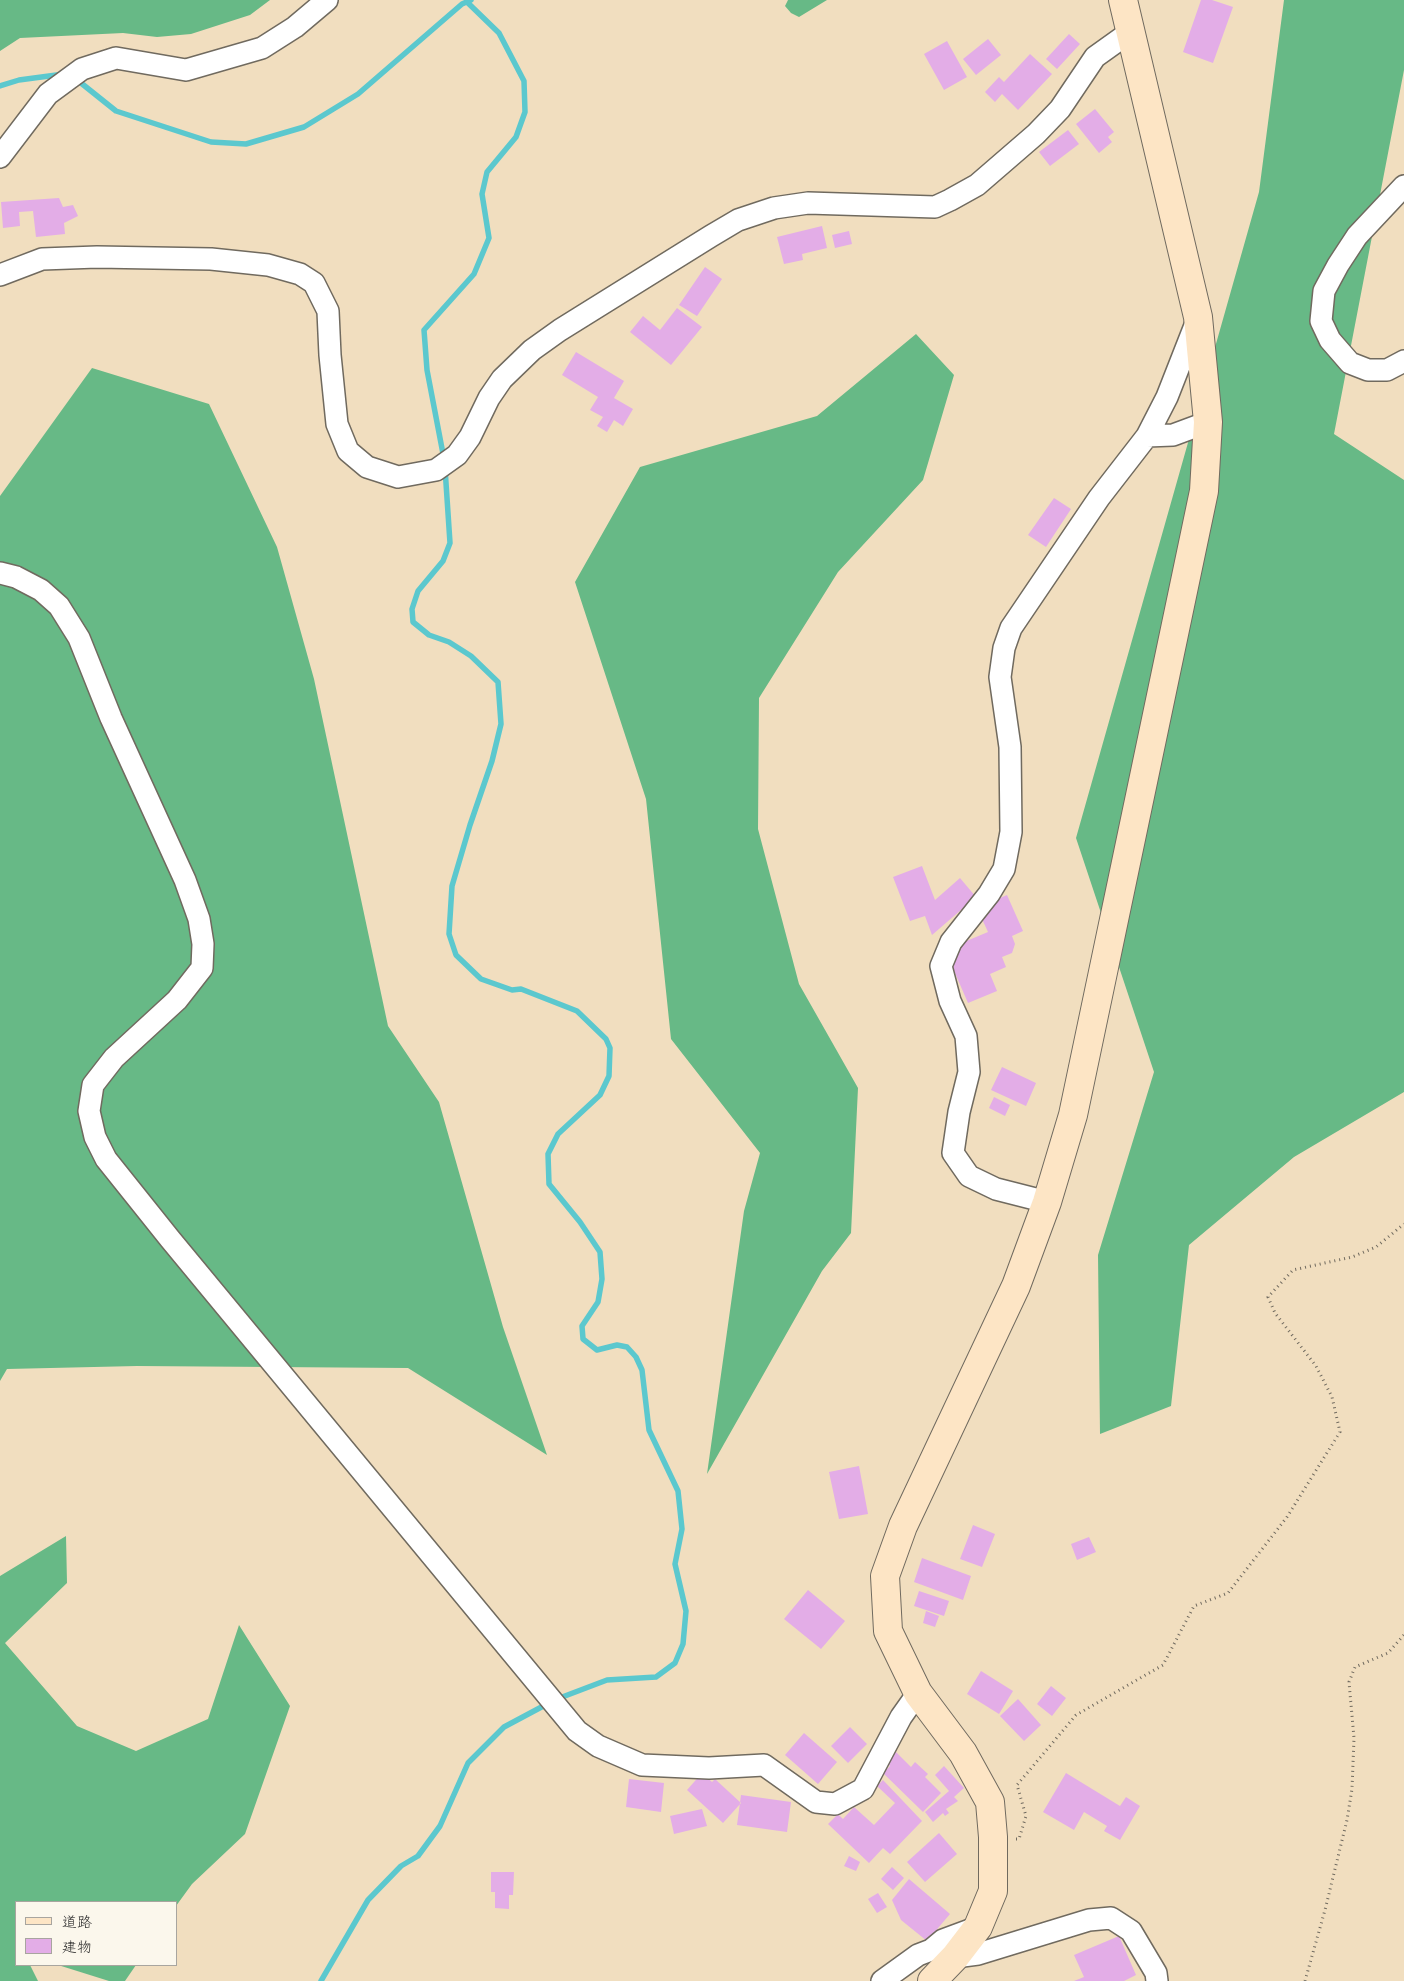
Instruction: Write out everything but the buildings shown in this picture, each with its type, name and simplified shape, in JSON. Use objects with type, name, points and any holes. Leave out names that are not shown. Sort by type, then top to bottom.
[{"type":"street","points":[[0,158],[48,94],[82,69],[116,58],[186,70],[262,48],[295,27],[326,0]]},
{"type":"street","points":[[932,1981],[955,1957],[978,1927],[993,1892],[993,1836],[990,1802],[963,1753],[918,1693],[888,1631],[885,1576],[903,1526],[1016,1286],[1048,1202],[1073,1115],[1184,595],[1204,491],[1208,422],[1198,317],[1124,0]]},
{"type":"street","points":[[0,275],[42,259],[97,257],[211,259],[268,266],[300,274],[314,283],[328,311],[337,424],[348,451],[367,467],[398,477],[436,470],[457,455],[470,437],[489,398],[502,379],[532,350],[560,330],[738,220],[774,208],[808,203],[935,207],[950,200],[977,185],[1036,134],[1060,109],[1095,57],[1130,32]]},
{"type":"street","points":[[1404,186],[1357,236],[1338,265],[1324,291],[1321,320],[1330,340],[1350,363],[1368,370],[1387,370],[1404,361]]},
{"type":"street","points":[[1048,1202],[996,1189],[969,1176],[953,1153],[959,1112],[969,1072],[966,1036],[950,1001],[941,966],[951,942],[989,894],[1004,869],[1011,832],[1010,747],[1000,677],[1004,648],[1011,628],[1099,498],[1147,436],[1166,396],[1198,317]]},
{"type":"street","points":[[1147,436],[1173,435],[1208,422]]},
{"type":"street","points":[[0,573],[16,577],[41,590],[59,606],[79,638],[111,718],[185,880],[199,919],[203,944],[202,968],[177,1000],[114,1058],[93,1085],[89,1111],[95,1137],[106,1159],[170,1239],[577,1731],[598,1746],[642,1765],[709,1768],[764,1765],[816,1802],[835,1804],[863,1789],[901,1717],[918,1693]]},
{"type":"street","points":[[955,1957],[978,1954],[1089,1920],[1111,1918],[1131,1931],[1156,1973],[1157,1981]]},
{"type":"street","points":[[882,1981],[918,1955],[931,1950],[943,1940],[978,1927]]},
{"type":"path","points":[[993,1836],[1005,1840],[1019,1839],[1026,1816],[1017,1785],[1076,1716],[1163,1665],[1194,1606],[1228,1593],[1287,1517],[1340,1432],[1332,1397],[1316,1366],[1275,1313],[1268,1296],[1293,1270],[1352,1257],[1376,1247],[1404,1224]]},
{"type":"path","points":[[1305,1981],[1330,1892],[1352,1789],[1354,1738],[1349,1682],[1355,1667],[1388,1653],[1404,1635]]},
{"type":"green space","points":[[0,0],[270,0],[250,15],[191,34],[157,37],[123,33],[20,38],[0,51]]},
{"type":"green space","points":[[788,0],[827,0],[799,17],[791,13],[785,6]]},
{"type":"green space","points":[[1284,0],[1404,0],[1404,70],[1334,434],[1404,480],[1404,1092],[1294,1157],[1189,1245],[1171,1406],[1100,1434],[1098,1255],[1154,1072],[1076,838],[1259,192]]},
{"type":"green space","points":[[916,334],[954,375],[923,480],[838,572],[759,698],[758,829],[799,984],[858,1088],[851,1233],[822,1271],[707,1474],[744,1211],[760,1153],[671,1039],[646,799],[575,582],[640,467],[817,416]]},
{"type":"green space","points":[[92,368],[209,404],[277,547],[314,679],[388,1026],[439,1102],[503,1327],[547,1455],[408,1368],[137,1366],[7,1369],[0,1381],[0,496]]},
{"type":"green space","points":[[66,1536],[67,1583],[5,1643],[77,1726],[136,1751],[208,1719],[239,1625],[290,1706],[245,1834],[192,1884],[178,1903],[178,1901],[15,1901],[15,1966],[30,1966],[38,1981],[0,1981],[0,1576]]},
{"type":"green space","points":[[61,1966],[135,1966],[125,1981],[109,1981]]},
{"type":"waterway","points":[[76,79],[116,111],[211,142],[246,144],[304,127],[358,94],[462,4],[471,0]]},
{"type":"waterway","points":[[444,459],[427,370],[424,330],[474,274],[489,238],[482,194],[487,172],[516,137],[525,112],[524,81],[499,33],[468,3]]},
{"type":"waterway","points":[[0,86],[19,80],[64,74]]},
{"type":"waterway","points":[[445,468],[450,543],[443,561],[418,591],[412,609],[413,622],[429,635],[449,642],[471,656],[498,682],[501,724],[492,761],[452,886],[449,934],[456,955],[481,979],[512,990],[521,989],[577,1011],[606,1039],[610,1048],[609,1076],[600,1095],[558,1134],[548,1154],[549,1184],[580,1222],[600,1252],[602,1279],[598,1302],[582,1326],[583,1339],[597,1350],[617,1345],[627,1347],[636,1357],[642,1370],[649,1430],[678,1491],[682,1529],[675,1564],[686,1611],[683,1644],[675,1663],[656,1677],[607,1680],[557,1699]]},
{"type":"waterway","points":[[321,1981],[368,1900],[401,1866],[418,1856],[440,1826],[468,1763],[504,1727],[549,1703]]}]
